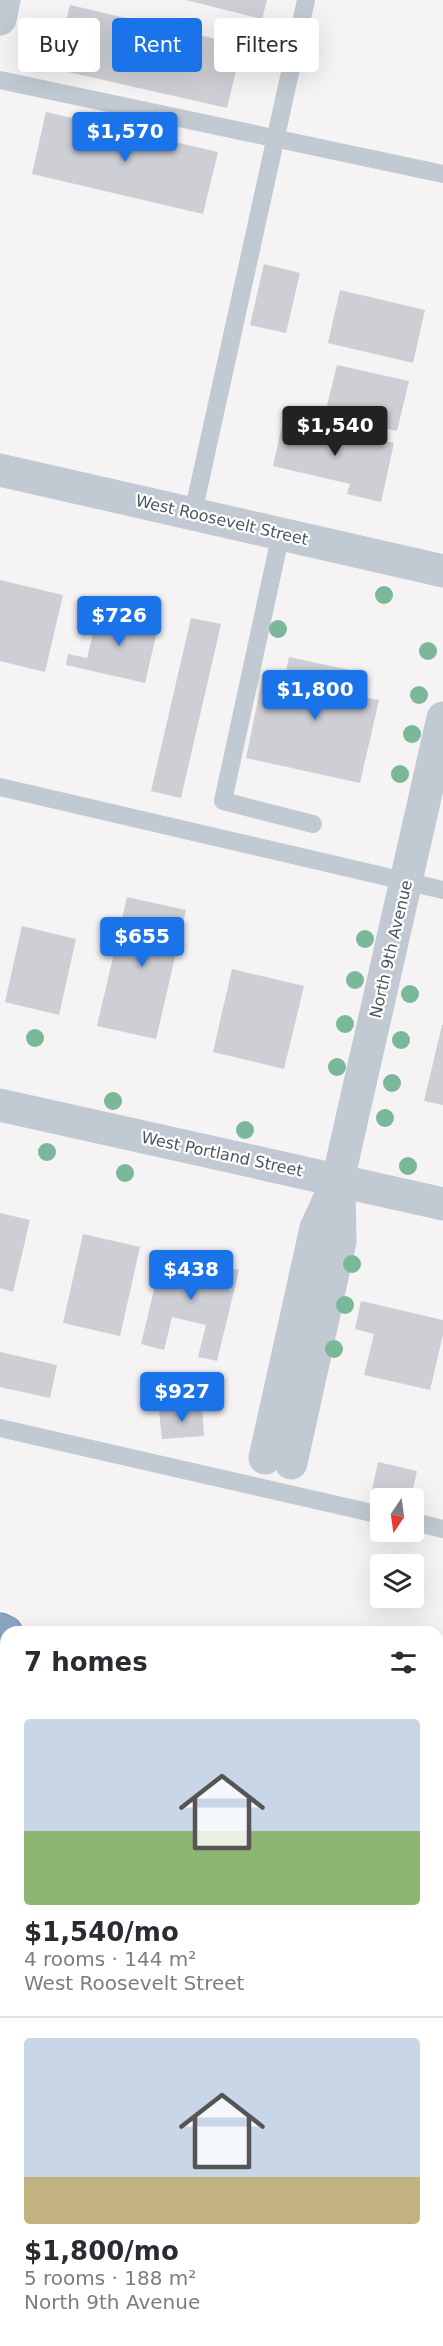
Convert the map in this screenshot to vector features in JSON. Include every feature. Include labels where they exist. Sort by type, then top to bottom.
[{"type":"street","points":[[0,19],[4,0]]},
{"type":"street","name":"West Roosevelt Street","points":[[0,470],[443,571]]},
{"type":"street","name":"North 9th Avenue","points":[[278,1461],[340,1241],[338,1180],[443,718]]},
{"type":"street","name":"West Portland Street","points":[[0,1106],[443,1204]]},
{"type":"lane","points":[[193,513],[306,0]]},
{"type":"lane","points":[[0,80],[443,174]]},
{"type":"lane","points":[[281,534],[224,801],[313,824]]},
{"type":"lane","points":[[0,788],[443,890]]},
{"type":"lane","points":[[0,1428],[370,1512]]},
{"type":"lane","points":[[424,1524],[443,1529]]},
{"type":"building","points":[[186,0],[267,0],[262,18]]},
{"type":"building","points":[[70,5],[126,18],[112,18],[112,72],[202,72],[202,36],[214,38],[214,72],[236,72],[227,108],[68,72],[100,72],[100,18],[67,18]]},
{"type":"building","points":[[46,112],[218,152],[203,214],[32,174]]},
{"type":"building","points":[[264,264],[300,273],[286,333],[250,325]]},
{"type":"building","points":[[340,290],[425,310],[413,363],[328,343]]},
{"type":"building","points":[[337,365],[409,381],[397,431],[325,414]]},
{"type":"building","points":[[284,417],[394,443],[381,502],[347,494],[350,484],[273,466]]},
{"type":"building","points":[[0,580],[63,595],[45,672],[0,661]]},
{"type":"building","points":[[99,609],[159,623],[145,683],[66,665],[68,654],[87,658]]},
{"type":"building","points":[[191,618],[221,624],[181,798],[151,791]]},
{"type":"building","points":[[289,657],[368,674],[362,697],[379,700],[360,783],[246,758],[262,680],[283,685]]},
{"type":"building","points":[[127,897],[186,910],[156,1039],[97,1026]]},
{"type":"building","points":[[22,926],[76,939],[59,1015],[5,1002]]},
{"type":"building","points":[[232,969],[304,986],[284,1069],[213,1052]]},
{"type":"building","points":[[443,1025],[443,1105],[424,1101]]},
{"type":"building","points":[[0,1213],[30,1220],[13,1292],[0,1288]]},
{"type":"building","points":[[83,1234],[140,1247],[120,1336],[63,1323]]},
{"type":"building","points":[[163,1252],[239,1270],[217,1361],[198,1357],[206,1325],[172,1317],[164,1350],[141,1344]]},
{"type":"building","points":[[361,1301],[443,1320],[443,1335],[430,1390],[364,1375],[374,1334],[355,1329]]},
{"type":"building","points":[[0,1352],[57,1365],[50,1398],[0,1387]]},
{"type":"building","points":[[202,1407],[204,1436],[162,1439],[159,1411]]},
{"type":"building","points":[[378,1462],[417,1471],[413,1488],[372,1488]]}]
